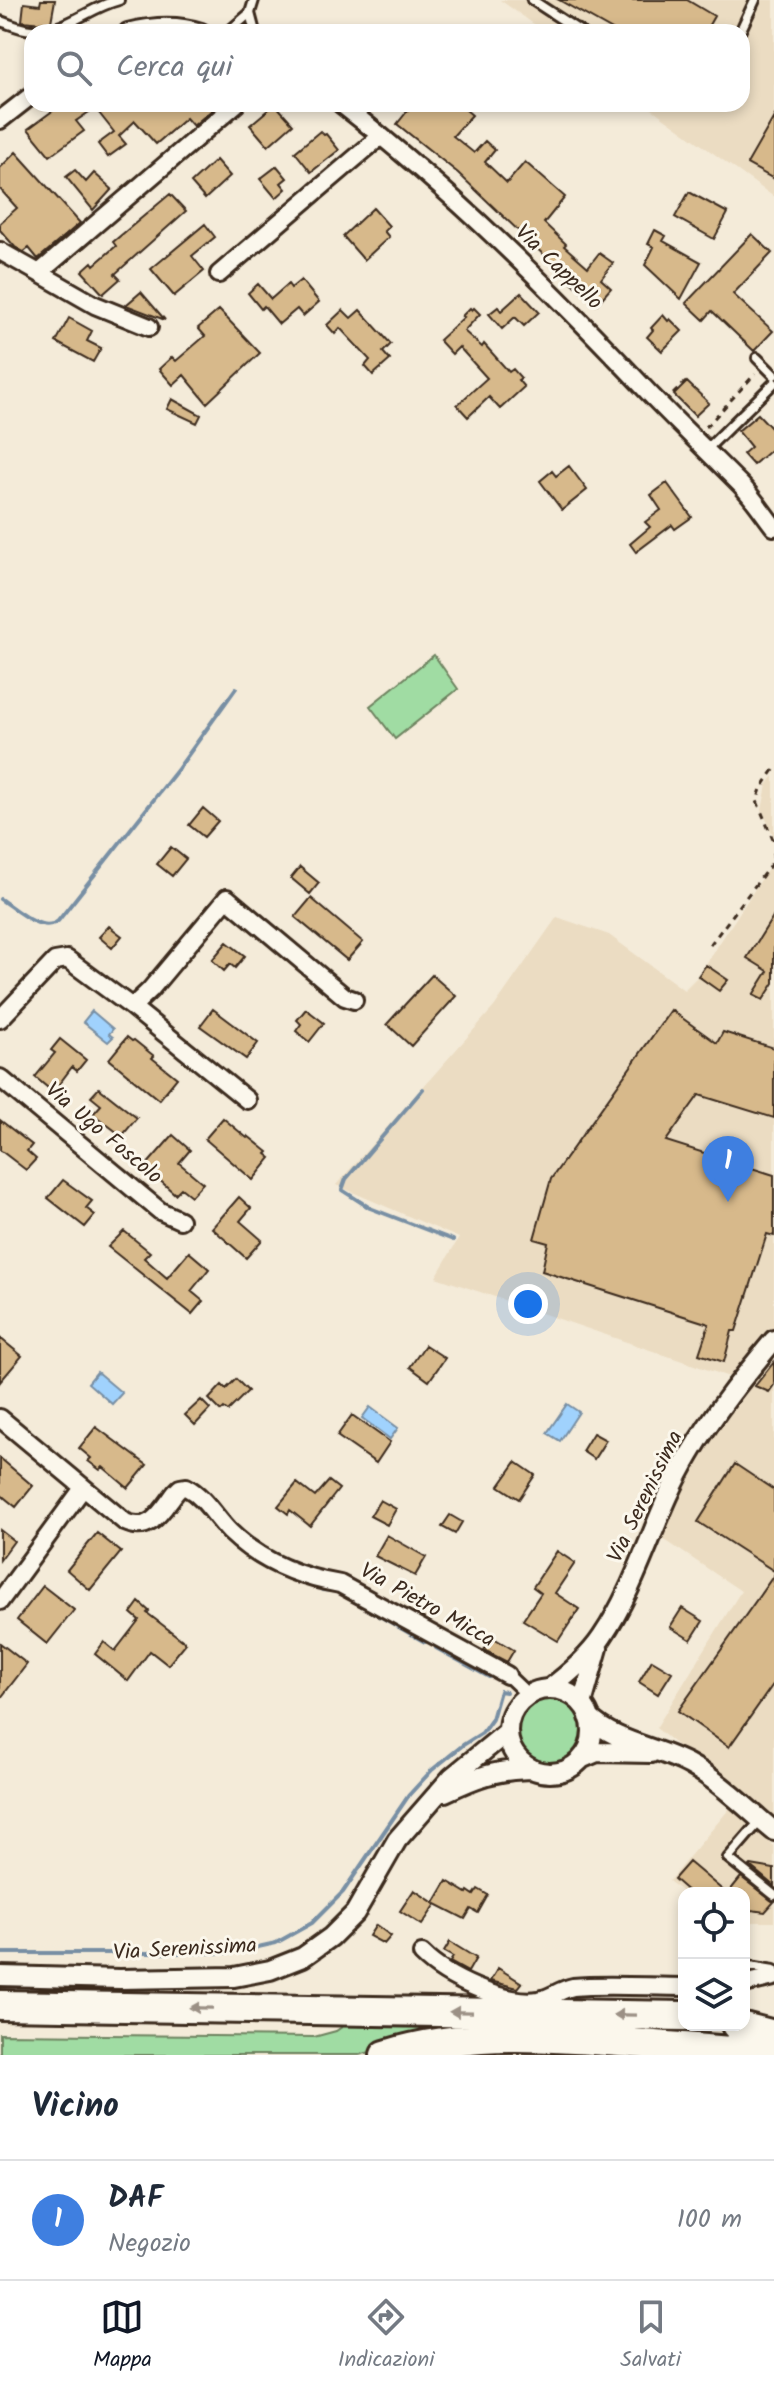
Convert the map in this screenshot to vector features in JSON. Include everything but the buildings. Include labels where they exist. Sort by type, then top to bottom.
[{"type":"highway","points":[[0,2005],[678,2016]]},
{"type":"highway","points":[[750,2029],[774,2035]]},
{"type":"highway","points":[[385,2055],[418,2045],[539,2036],[774,2052]]},
{"type":"street","points":[[2,114],[24,100]]},
{"type":"street","points":[[39,273],[227,112]]},
{"type":"street","name":"Via Cappello","points":[[351,112],[459,203],[519,259],[742,486],[774,527]]},
{"type":"street","points":[[219,274],[381,136]]},
{"type":"street","points":[[0,251],[95,305],[149,327]]},
{"type":"street","points":[[132,1007],[227,898],[345,997],[354,1000]]},
{"type":"street","points":[[0,1019],[51,965],[61,959],[72,962],[247,1100]]},
{"type":"street","name":"Via Ugo Foscolo","points":[[0,1078],[160,1211],[180,1220]]},
{"type":"street","name":"Via Serenissima","points":[[0,1976],[120,1979],[234,1977],[270,1970],[303,1957],[331,1937],[355,1913],[397,1840],[452,1777],[507,1732],[509,1718],[517,1705],[528,1695],[549,1689],[575,1669],[601,1638],[620,1605],[689,1455],[740,1381],[774,1340]]},
{"type":"street","name":"Via Pietro Micca","points":[[0,1418],[125,1522],[140,1527],[154,1520],[176,1492],[186,1487],[203,1500],[247,1548],[272,1563],[311,1579],[340,1584],[507,1675],[528,1695]]},
{"type":"street","points":[[0,1601],[83,1488]]},
{"type":"street","name":"Via Serenissima","points":[[435,1797],[474,1778],[501,1770],[530,1769],[559,1773],[583,1758],[590,1745],[592,1731],[586,1710],[601,1638]]},
{"type":"street","points":[[549,1689],[561,1691],[605,1730],[689,1765],[710,1778],[767,1826]]},
{"type":"street","points":[[507,1732],[514,1754],[530,1769]]},
{"type":"street","points":[[583,1758],[597,1752],[662,1753]]},
{"type":"street","points":[[422,1954],[436,1968],[461,1982],[513,1999],[540,2000],[571,1987],[678,1987]]},
{"type":"street","points":[[750,1983],[774,1977]]},
{"type":"lane","points":[[65,24],[104,4],[119,0]]},
{"type":"lane","points":[[253,24],[250,13],[254,0]]},
{"type":"lane","points":[[532,0],[569,24]]},
{"type":"lane","points":[[744,24],[755,0]]},
{"type":"lane","points":[[237,24],[250,13]]},
{"type":"lane","points":[[0,21],[24,28]]},
{"type":"lane","points":[[760,361],[774,375]]},
{"type":"lane","points":[[700,446],[774,383]]},
{"type":"lane","points":[[767,1826],[728,1858],[774,1895]]},
{"type":"lane","points":[[750,1966],[774,1970]]},
{"type":"path","points":[[700,446],[760,361]]},
{"type":"path","points":[[673,394],[687,381]]},
{"type":"path","points":[[774,770],[757,801],[774,842]]},
{"type":"path","points":[[710,945],[772,863],[774,853]]},
{"type":"shaded area","points":[[500,0],[774,0],[774,197],[656,112],[750,112],[750,24],[534,24]]},
{"type":"shaded area","points":[[774,776],[774,837],[762,810],[767,785]]},
{"type":"shaded area","points":[[774,858],[774,1824],[656,1728],[741,1591],[653,1532],[738,1380],[436,1277],[459,1238],[336,1185],[494,1007],[557,917],[609,935],[684,990],[698,976]]},
{"type":"shaded area","points":[[730,1808],[774,1846],[774,1922],[750,1922],[750,1887],[678,1888],[669,1881]]},
{"type":"green space","points":[[434,655],[458,689],[395,739],[370,706]]},
{"type":"green space","points":[[549,1698],[567,1704],[575,1712],[581,1730],[575,1748],[567,1756],[549,1762],[531,1756],[523,1748],[517,1730],[523,1712],[531,1704]]},
{"type":"green space","points":[[352,2020],[678,2024],[678,2031],[426,2037],[359,2055],[0,2055],[0,2034],[314,2037],[336,2031]]},
{"type":"water","points":[[92,1011],[113,1029],[109,1034],[113,1037],[108,1042],[83,1022]]},
{"type":"water","points":[[97,1372],[122,1393],[112,1404],[88,1383]]},
{"type":"water","points":[[567,1404],[579,1412],[560,1441],[547,1433]]},
{"type":"water","points":[[370,1407],[398,1428],[390,1439],[362,1418]]},
{"type":"waterway","points":[[0,899],[36,922],[51,924],[58,921],[178,769],[236,688]]},
{"type":"waterway","points":[[423,1089],[346,1179],[342,1190],[370,1208],[453,1240]]},
{"type":"waterway","points":[[244,1534],[273,1554]]},
{"type":"waterway","points":[[322,1590],[336,1591],[425,1642]]},
{"type":"waterway","points":[[436,1648],[489,1677]]},
{"type":"waterway","points":[[0,1953],[231,1953],[276,1943],[312,1923],[343,1892],[409,1795],[432,1770],[482,1733],[492,1719],[500,1691],[506,1692]]},
{"type":"place","name":"DAF","points":[[728,1202]]}]
